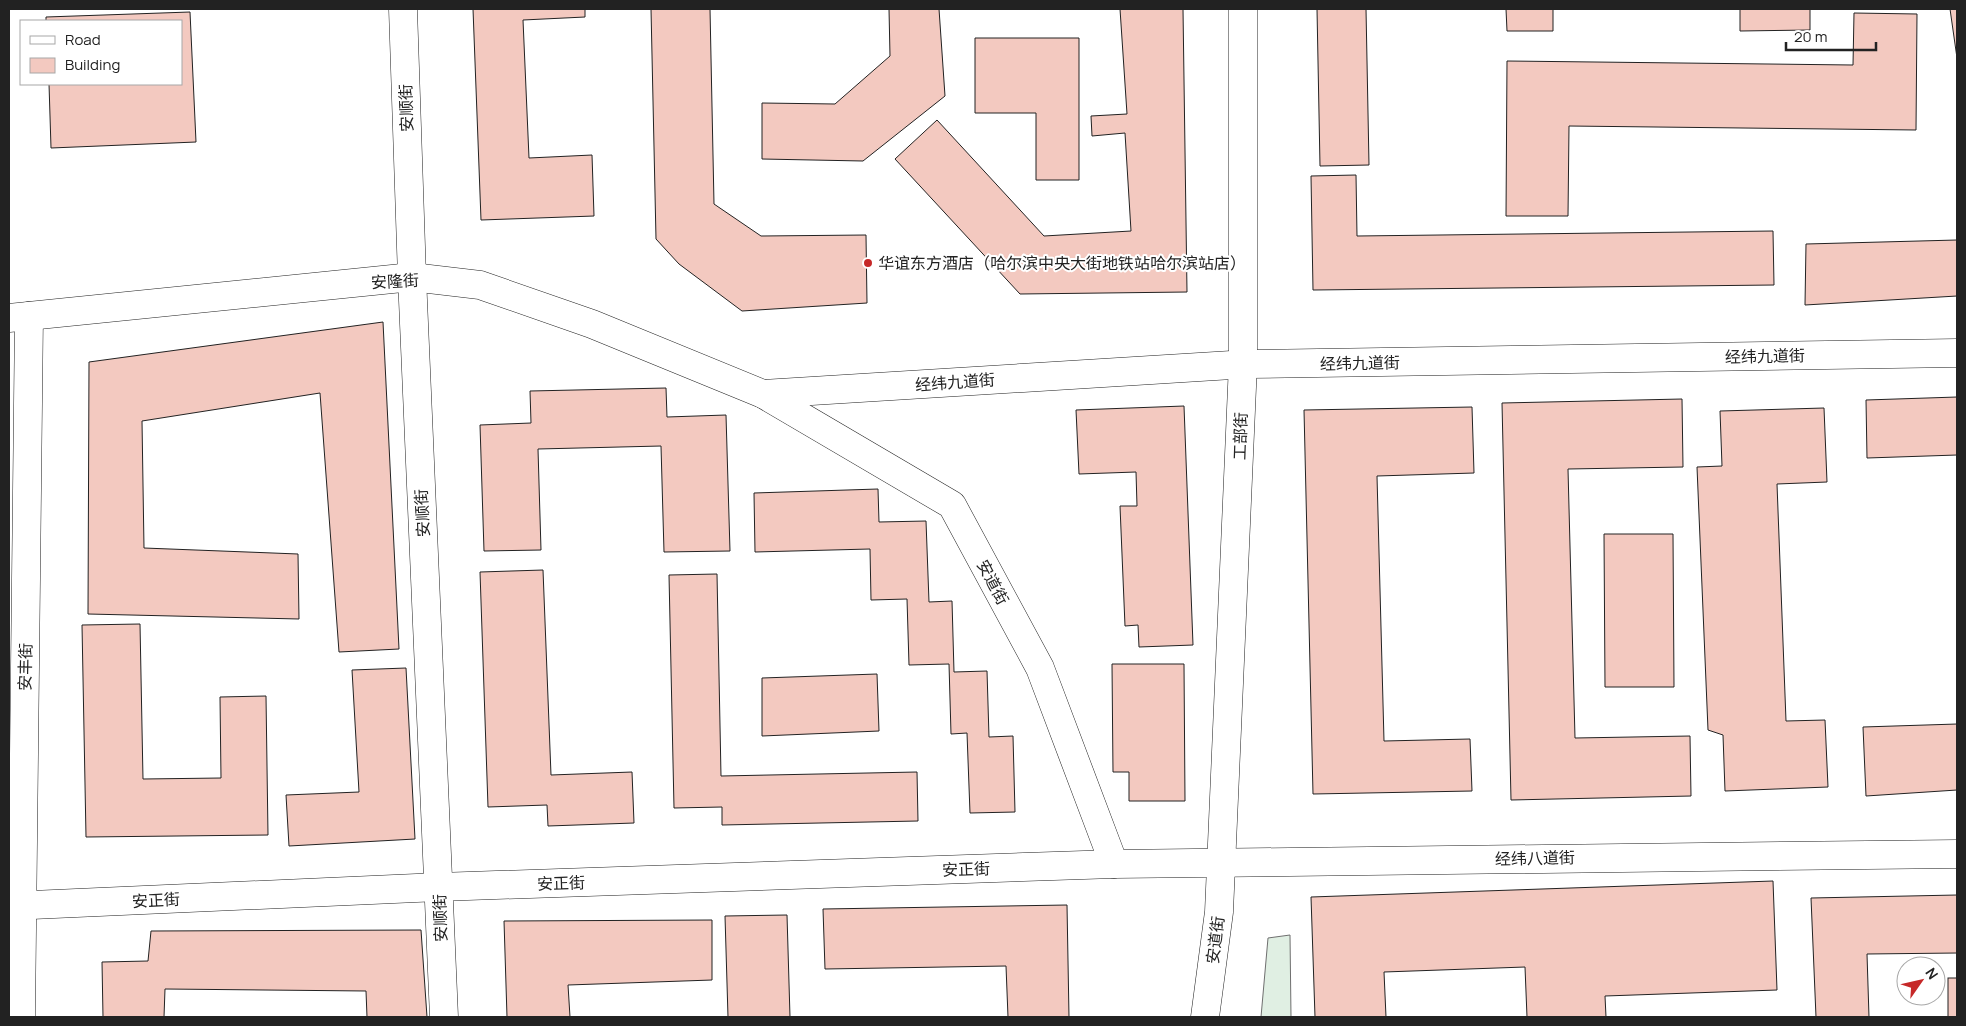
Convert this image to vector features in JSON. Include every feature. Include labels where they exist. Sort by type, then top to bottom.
[{"type":"street","name":"安顺街","points":[[403,9],[412,278],[444,1017]]},
{"type":"street","name":"工部街","points":[[1221,863],[1243,364],[1243,9]]},
{"type":"street","name":"安隆街","points":[[19,318],[412,278],[480,285],[592,324],[763,394]]},
{"type":"street","name":"安丰街","points":[[19,318],[15,906],[21,1017]]},
{"type":"street","name":"经纬九道街","points":[[763,394],[1243,364],[1957,353]]},
{"type":"street","name":"安道街","points":[[763,394],[952,506],[1040,668],[1114,864]]},
{"type":"street","name":"经纬八道街","points":[[1114,864],[1957,854]]},
{"type":"street","name":"安道街","points":[[1205,1017],[1219,912],[1221,863]]},
{"type":"street","name":"安正街","points":[[15,906],[439,887],[1114,864]]},
{"type":"green space","points":[[1290,935],[1291,1017],[1261,1017],[1268,938]]},
{"type":"building","points":[[473,9],[585,9],[585,17],[523,20],[529,158],[592,155],[594,216],[481,220]]},
{"type":"building","points":[[651,9],[710,9],[714,204],[761,236],[866,235],[867,303],[742,311],[679,264],[656,239]]},
{"type":"building","points":[[889,9],[939,9],[945,96],[863,161],[762,159],[762,103],[835,104],[890,56]]},
{"type":"building","points":[[1120,9],[1183,9],[1187,292],[1020,294],[895,159],[937,120],[1044,236],[1131,231],[1125,133],[1092,136],[1091,116],[1127,114]]},
{"type":"building","points":[[1317,9],[1366,9],[1369,165],[1320,166]]},
{"type":"building","points":[[1506,9],[1553,9],[1553,31],[1507,31]]},
{"type":"building","points":[[1740,9],[1810,9],[1810,30],[1740,31]]},
{"type":"building","points":[[1950,9],[1957,9],[1957,58]]},
{"type":"building","points":[[190,12],[196,142],[51,148],[49,85],[182,85],[182,20],[46,20],[46,17]]},
{"type":"building","points":[[1854,13],[1917,14],[1916,130],[1569,126],[1568,216],[1506,216],[1507,61],[1853,65]]},
{"type":"building","points":[[975,38],[1079,38],[1079,180],[1036,180],[1036,113],[975,113]]},
{"type":"building","points":[[1356,175],[1357,236],[1773,231],[1774,285],[1313,290],[1311,176]]},
{"type":"building","points":[[1957,240],[1957,296],[1805,305],[1806,244]]},
{"type":"building","points":[[383,322],[399,649],[339,652],[320,393],[142,421],[144,548],[298,554],[299,619],[88,614],[89,362]]},
{"type":"building","points":[[666,388],[667,417],[726,415],[730,551],[664,552],[661,446],[538,449],[541,550],[484,551],[480,425],[531,423],[530,391]]},
{"type":"building","points":[[1957,397],[1957,455],[1867,458],[1866,400]]},
{"type":"building","points":[[1682,399],[1683,467],[1568,469],[1575,738],[1690,736],[1691,796],[1511,800],[1502,403]]},
{"type":"building","points":[[1184,406],[1193,645],[1139,647],[1138,625],[1125,626],[1120,506],[1137,506],[1136,472],[1079,474],[1076,410]]},
{"type":"building","points":[[1472,407],[1474,473],[1377,476],[1384,741],[1470,739],[1472,791],[1313,794],[1304,410]]},
{"type":"building","points":[[1824,408],[1827,482],[1777,484],[1786,721],[1825,720],[1828,787],[1725,791],[1723,735],[1708,730],[1697,467],[1722,466],[1720,411]]},
{"type":"building","points":[[878,489],[879,522],[926,521],[929,602],[952,601],[954,672],[987,671],[989,737],[1013,736],[1015,812],[970,813],[967,733],[951,734],[949,664],[909,665],[907,599],[871,600],[870,549],[755,552],[754,493]]},
{"type":"building","points":[[1604,534],[1673,534],[1674,687],[1605,687]]},
{"type":"building","points":[[543,570],[551,775],[632,772],[634,823],[548,826],[547,805],[488,807],[480,572]]},
{"type":"building","points":[[717,574],[721,776],[917,772],[918,821],[722,825],[722,807],[674,808],[669,575]]},
{"type":"building","points":[[140,624],[143,779],[221,778],[220,697],[266,696],[268,835],[86,837],[82,625]]},
{"type":"building","points":[[1112,664],[1184,664],[1185,801],[1129,801],[1129,772],[1113,772]]},
{"type":"building","points":[[406,668],[415,839],[289,846],[286,795],[359,792],[352,670]]},
{"type":"building","points":[[877,674],[879,731],[762,736],[762,678]]},
{"type":"building","points":[[1957,724],[1957,790],[1866,796],[1863,727]]},
{"type":"building","points":[[1773,881],[1777,990],[1605,996],[1606,1017],[1527,1017],[1525,967],[1384,972],[1386,1017],[1315,1017],[1311,897]]},
{"type":"building","points":[[1957,895],[1957,953],[1867,954],[1869,1017],[1816,1017],[1811,898]]},
{"type":"building","points":[[1067,905],[1069,1017],[1008,1017],[1006,966],[825,969],[823,909]]},
{"type":"building","points":[[787,915],[790,1017],[728,1017],[725,916]]},
{"type":"building","points":[[712,920],[712,980],[568,985],[570,1017],[507,1017],[504,921]]},
{"type":"building","points":[[421,930],[427,1017],[367,1017],[366,991],[165,989],[164,1017],[103,1017],[102,962],[148,961],[151,931]]},
{"type":"building","points":[[1948,978],[1957,978],[1957,1017],[1948,1017]]},
{"type":"place","name":"华谊东方酒店（哈尔滨中央大街地铁站哈尔滨站店）","points":[[868,263]]}]
